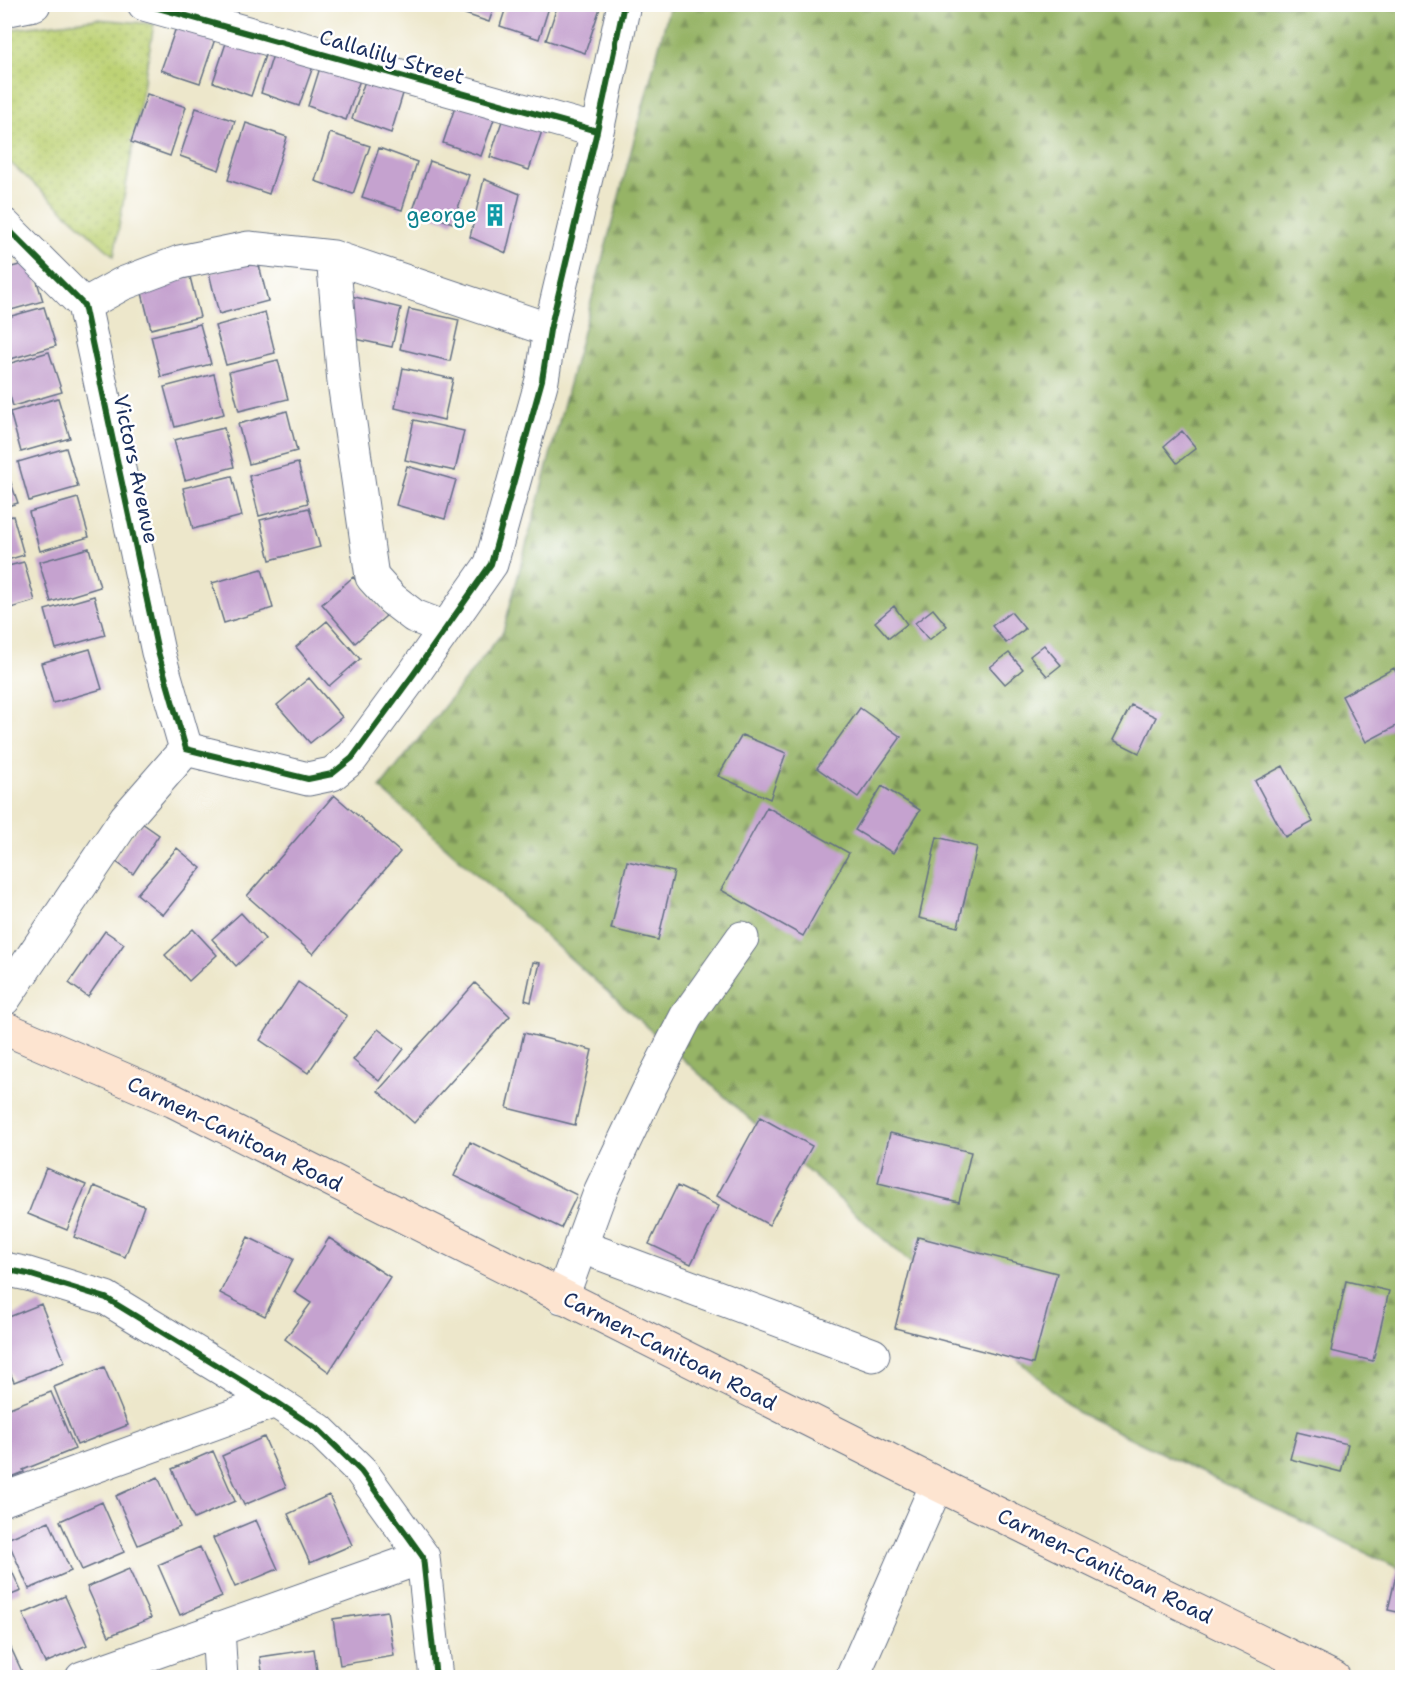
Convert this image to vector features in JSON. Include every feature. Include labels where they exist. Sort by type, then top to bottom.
[{"type":"main road","name":"Carmen-Canitoan Road","points":[[4,1028],[174,1101],[937,1484],[1334,1677]]},
{"type":"street","points":[[4,10],[34,4]]},
{"type":"street","name":"Callalily Street","points":[[144,4],[597,131]]},
{"type":"street","points":[[4,999],[126,818],[186,749],[308,778],[332,774],[352,758],[491,564],[542,380],[550,330],[624,4]]},
{"type":"street","points":[[4,225],[84,305],[122,284],[180,262],[249,248],[333,257],[550,330]]},
{"type":"street","points":[[333,257],[344,382],[372,577],[392,599],[414,616],[445,628]]},
{"type":"street","name":"Victors Avenue","points":[[84,305],[158,652],[186,749]]},
{"type":"street","points":[[562,1297],[600,1191],[686,1017],[742,938]]},
{"type":"street","points":[[580,1246],[873,1355]]},
{"type":"street","points":[[12,1275],[106,1298],[319,1430],[361,1471],[423,1557],[436,1677]]},
{"type":"street","points":[[4,1499],[275,1401]]},
{"type":"street","points":[[852,1677],[937,1484]]},
{"type":"street","points":[[82,1677],[423,1557]]},
{"type":"street","points":[[218,1629],[221,1677]]},
{"type":"green space","points":[[670,5],[1402,5],[1402,1570],[1077,1412],[380,788],[503,632]]},
{"type":"green space","points":[[97,19],[154,24],[114,256],[5,158],[5,30]]},
{"type":"building","points":[[451,4],[495,4],[489,22],[450,9]]},
{"type":"building","points":[[507,4],[550,4],[539,39],[500,26]]},
{"type":"building","points":[[558,4],[601,5],[585,53],[546,40]]},
{"type":"building","points":[[178,22],[216,36],[200,83],[161,70]]},
{"type":"building","points":[[229,34],[268,47],[251,96],[213,82]]},
{"type":"building","points":[[276,45],[316,58],[299,106],[261,93]]},
{"type":"building","points":[[323,58],[363,71],[346,120],[308,106]]},
{"type":"building","points":[[368,72],[406,84],[391,133],[352,119]]},
{"type":"building","points":[[147,94],[186,107],[170,156],[131,142]]},
{"type":"building","points":[[459,95],[498,108],[481,156],[443,143]]},
{"type":"building","points":[[196,108],[235,121],[219,170],[180,156]]},
{"type":"building","points":[[506,109],[545,122],[529,170],[490,157]]},
{"type":"building","points":[[246,123],[287,137],[269,194],[228,180]]},
{"type":"building","points":[[330,133],[370,146],[353,194],[315,181]]},
{"type":"building","points":[[379,148],[417,162],[402,210],[362,197]]},
{"type":"building","points":[[430,161],[469,175],[453,223],[413,210]]},
{"type":"building","name":"george","points":[[484,179],[520,194],[506,253],[470,237]]},
{"type":"building","points":[[258,261],[268,301],[219,314],[209,273]]},
{"type":"building","points":[[31,262],[43,301],[4,312],[4,269]]},
{"type":"building","points":[[190,277],[200,317],[151,329],[141,289]]},
{"type":"building","points":[[351,296],[401,308],[392,347],[342,336]]},
{"type":"building","points":[[44,307],[56,346],[7,360],[4,350],[4,318]]},
{"type":"building","points":[[409,309],[459,320],[450,361],[400,349]]},
{"type":"building","points":[[265,312],[275,353],[226,365],[215,326]]},
{"type":"building","points":[[200,324],[211,364],[161,377],[151,336]]},
{"type":"building","points":[[49,352],[62,392],[13,406],[4,377],[4,365]]},
{"type":"building","points":[[278,360],[288,399],[239,411],[229,372]]},
{"type":"building","points":[[403,368],[453,379],[444,420],[395,408]]},
{"type":"building","points":[[214,374],[224,414],[175,427],[164,387]]},
{"type":"building","points":[[58,398],[70,438],[21,452],[10,412]]},
{"type":"building","points":[[287,411],[297,451],[249,464],[238,424]]},
{"type":"building","points":[[414,420],[464,431],[455,471],[405,460]]},
{"type":"building","points":[[224,428],[234,467],[185,480],[174,440]]},
{"type":"building","points":[[1182,431],[1196,448],[1177,463],[1164,446]]},
{"type":"building","points":[[66,448],[78,487],[29,501],[18,462]]},
{"type":"building","points":[[4,463],[18,503],[4,507]]},
{"type":"building","points":[[298,463],[308,503],[259,516],[249,476]]},
{"type":"building","points":[[407,466],[456,480],[445,519],[396,505]]},
{"type":"building","points":[[232,476],[242,516],[193,529],[183,488]]},
{"type":"building","points":[[78,498],[89,537],[40,551],[29,512]]},
{"type":"building","points":[[309,508],[320,547],[270,560],[260,520]]},
{"type":"building","points":[[13,516],[24,555],[4,561],[4,518]]},
{"type":"building","points":[[89,548],[100,587],[51,602],[39,562]]},
{"type":"building","points":[[24,562],[35,601],[4,610],[4,567]]},
{"type":"building","points":[[262,569],[273,608],[224,623],[212,583]]},
{"type":"building","points":[[353,577],[386,616],[355,643],[322,604]]},
{"type":"building","points":[[94,596],[105,635],[56,649],[45,610]]},
{"type":"building","points":[[894,606],[907,624],[889,638],[875,622]]},
{"type":"building","points":[[933,609],[947,626],[929,640],[915,623]]},
{"type":"building","points":[[1011,612],[1025,629],[1006,643],[992,626]]},
{"type":"building","points":[[327,621],[360,659],[329,686],[296,647]]},
{"type":"building","points":[[1044,645],[1061,665],[1047,676],[1030,656]]},
{"type":"building","points":[[90,649],[102,689],[53,703],[41,663]]},
{"type":"building","points":[[1009,653],[1023,669],[1005,684],[990,667]]},
{"type":"building","points":[[1394,668],[1402,685],[1402,723],[1366,742],[1342,696]]},
{"type":"building","points":[[309,678],[342,717],[310,743],[277,705]]},
{"type":"building","points":[[1131,705],[1156,717],[1139,753],[1113,740]]},
{"type":"building","points":[[860,708],[901,737],[858,797],[817,768]]},
{"type":"building","points":[[742,735],[786,753],[770,799],[718,776]]},
{"type":"building","points":[[1283,766],[1313,822],[1285,837],[1255,781]]},
{"type":"building","points":[[882,786],[920,810],[893,853],[855,830]]},
{"type":"building","points":[[334,795],[400,852],[313,954],[247,896]]},
{"type":"building","points":[[767,807],[849,853],[803,936],[721,890]]},
{"type":"building","points":[[142,823],[159,835],[133,874],[115,861]]},
{"type":"building","points":[[937,837],[977,847],[958,927],[919,918]]},
{"type":"building","points":[[177,848],[201,868],[163,915],[137,894]]},
{"type":"building","points":[[627,861],[674,872],[658,940],[611,929]]},
{"type":"building","points":[[241,913],[265,939],[236,966],[212,939]]},
{"type":"building","points":[[193,929],[217,955],[189,981],[165,955]]},
{"type":"building","points":[[105,931],[124,944],[88,997],[69,983]]},
{"type":"building","points":[[533,962],[540,963],[531,1002],[525,1000]]},
{"type":"building","points":[[298,982],[347,1016],[308,1073],[260,1040]]},
{"type":"building","points":[[475,983],[510,1016],[414,1123],[378,1091]]},
{"type":"building","points":[[378,1029],[404,1049],[379,1081],[353,1060]]},
{"type":"building","points":[[524,1033],[592,1050],[575,1125],[507,1108]]},
{"type":"building","points":[[760,1117],[812,1146],[769,1225],[717,1196]]},
{"type":"building","points":[[890,1133],[971,1152],[959,1202],[878,1183]]},
{"type":"building","points":[[470,1142],[577,1195],[561,1228],[454,1176]]},
{"type":"building","points":[[46,1168],[86,1185],[67,1230],[28,1214]]},
{"type":"building","points":[[94,1186],[144,1206],[125,1257],[74,1237]]},
{"type":"building","points":[[677,1186],[719,1206],[691,1264],[649,1244]]},
{"type":"building","points":[[248,1237],[293,1259],[265,1316],[220,1293]]},
{"type":"building","points":[[918,1237],[1057,1273],[1033,1364],[895,1328]]},
{"type":"building","points":[[329,1238],[390,1277],[329,1372],[285,1339],[311,1303],[294,1292]]},
{"type":"building","points":[[1346,1281],[1389,1291],[1373,1361],[1331,1351]]},
{"type":"building","points":[[41,1304],[65,1362],[14,1382],[4,1358],[4,1319]]},
{"type":"building","points":[[104,1367],[128,1425],[77,1445],[54,1387]]},
{"type":"building","points":[[51,1392],[75,1449],[4,1480],[4,1410]]},
{"type":"building","points":[[1297,1432],[1348,1444],[1341,1472],[1290,1459]]},
{"type":"building","points":[[264,1437],[286,1487],[244,1505],[222,1456]]},
{"type":"building","points":[[213,1451],[235,1501],[194,1519],[172,1469]]},
{"type":"building","points":[[158,1477],[180,1527],[138,1545],[116,1496]]},
{"type":"building","points":[[329,1495],[352,1545],[310,1563],[288,1514]]},
{"type":"building","points":[[102,1502],[124,1552],[82,1570],[60,1521]]},
{"type":"building","points":[[256,1520],[278,1569],[235,1587],[213,1538]]},
{"type":"building","points":[[49,1521],[71,1571],[29,1589],[7,1539]]},
{"type":"building","points":[[200,1547],[222,1597],[180,1615],[158,1565]]},
{"type":"building","points":[[1402,1549],[1402,1613],[1388,1610]]},
{"type":"building","points":[[4,1554],[21,1591],[4,1598]]},
{"type":"building","points":[[129,1569],[151,1618],[109,1636],[87,1587]]},
{"type":"building","points":[[65,1596],[87,1645],[45,1663],[23,1614]]},
{"type":"building","points":[[387,1611],[394,1656],[340,1665],[333,1619]]},
{"type":"building","points":[[4,1633],[24,1676],[21,1678],[4,1678]]},
{"type":"building","points":[[314,1649],[318,1678],[263,1678],[260,1657]]},
{"type":"cycle path","points":[[144,4],[597,131]]},
{"type":"cycle path","points":[[4,225],[84,305],[158,652],[186,749],[308,779],[332,774],[352,758],[491,564],[542,380],[550,330],[624,4]]},
{"type":"cycle path","points":[[4,1269],[106,1298],[319,1430],[361,1471],[423,1557],[436,1678]]},
{"type":"place","name":"george","points":[[495,215]]}]
